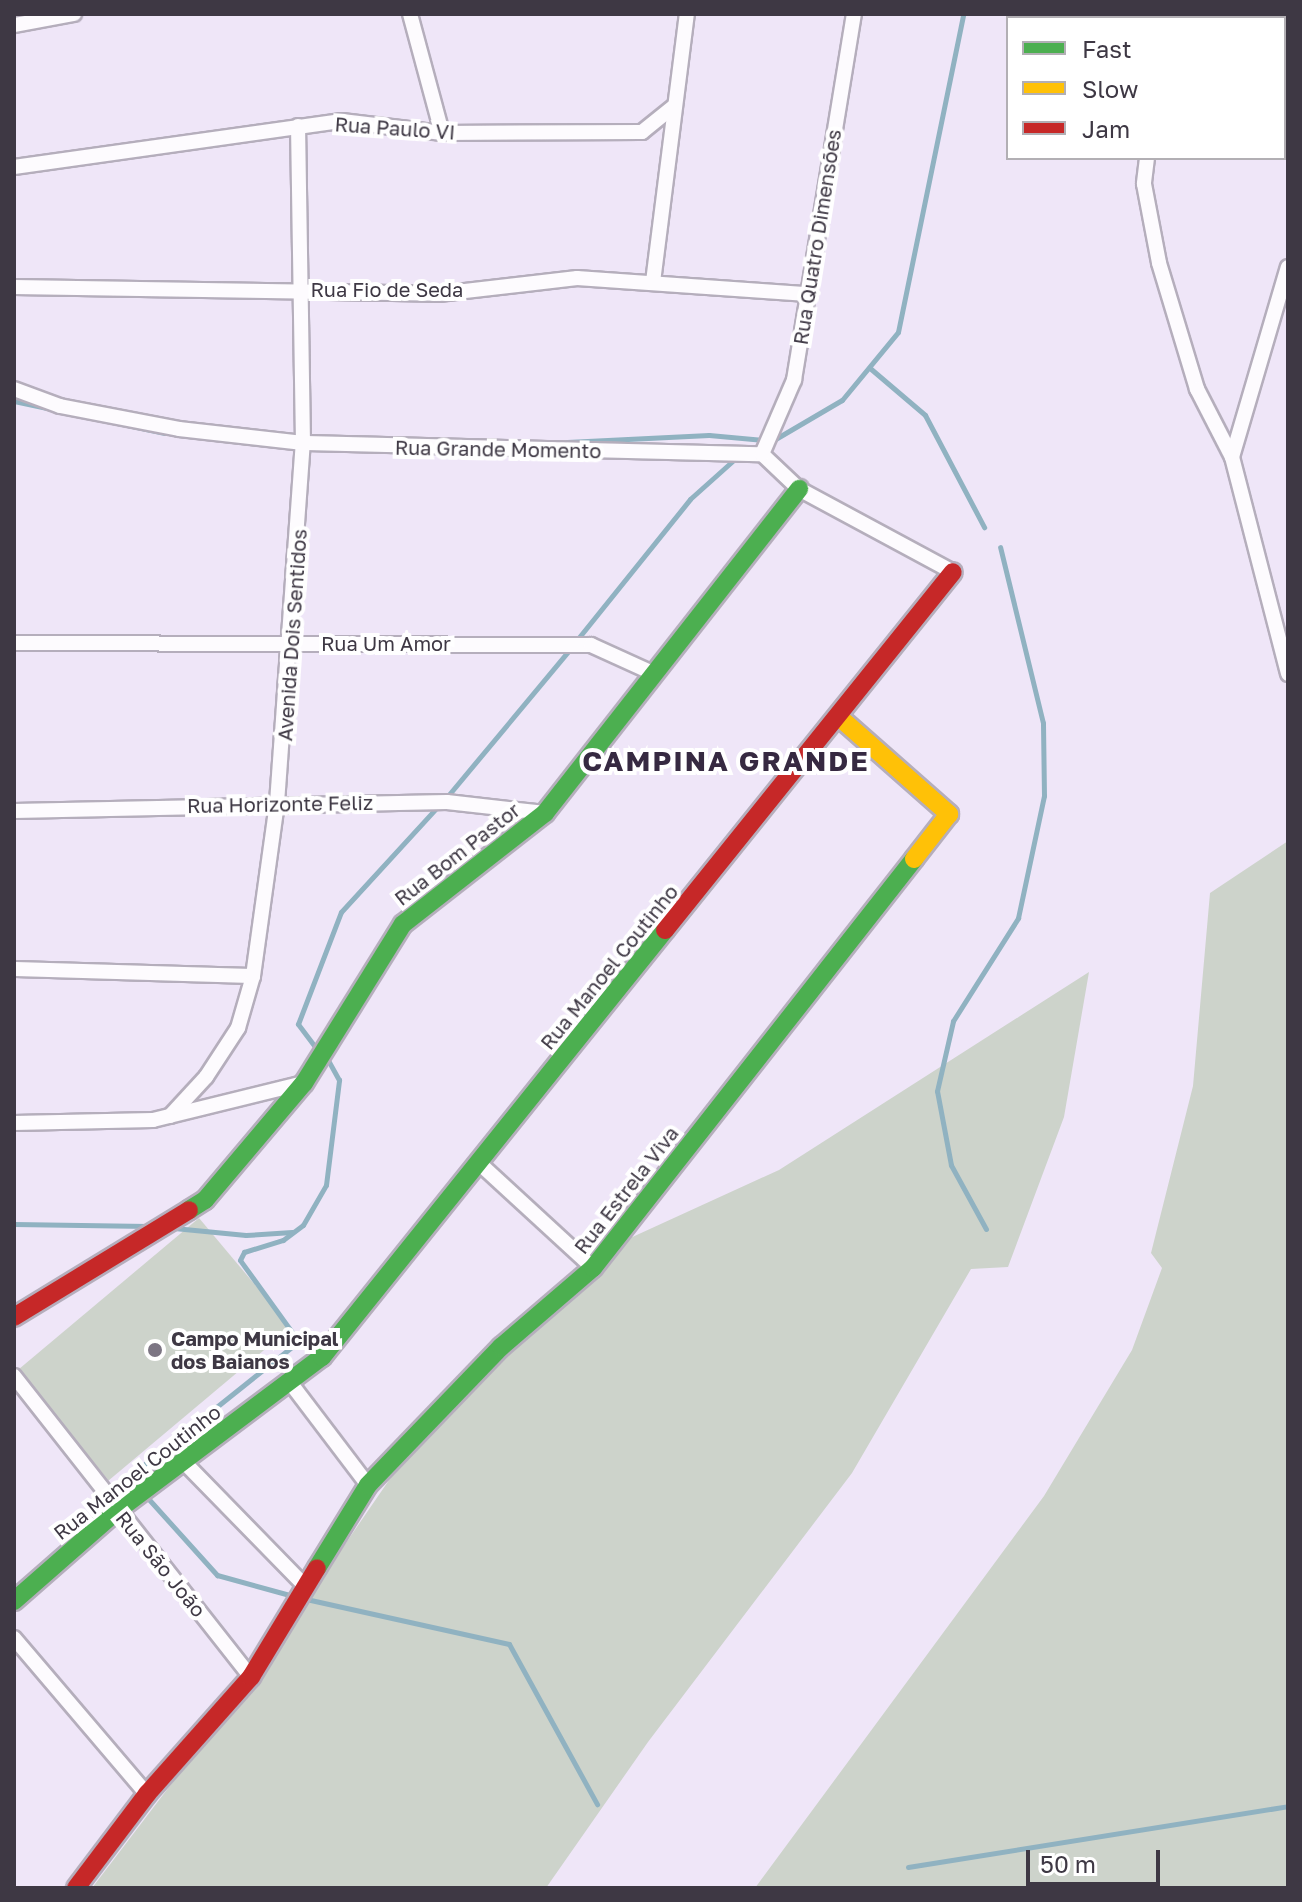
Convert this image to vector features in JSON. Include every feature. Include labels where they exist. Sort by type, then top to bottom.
[{"type":"street","points":[[14,25],[74,14]]},
{"type":"street","points":[[410,14],[442,133]]},
{"type":"street","points":[[653,282],[687,14]]},
{"type":"street","name":"Rua Quatro Dimensões","points":[[762,454],[794,380],[854,14]]},
{"type":"street","name":"Rua Paulo VI","points":[[14,167],[342,121],[442,133],[642,132],[673,107]]},
{"type":"street","name":"Avenida Dois Sentidos","points":[[170,1116],[206,1077],[238,1028],[253,976],[277,803],[293,643],[303,443],[306,289],[298,126]]},
{"type":"street","points":[[1147,160],[1144,184],[1159,263],[1197,389],[1232,457],[1288,674]]},
{"type":"street","points":[[1232,457],[1288,267]]},
{"type":"street","name":"Rua Fio de Seda","points":[[14,287],[306,289],[439,294],[577,278],[807,294]]},
{"type":"street","name":"Rua Grande Momento","points":[[14,389],[60,406],[179,429],[303,443],[762,454]]},
{"type":"street","points":[[762,454],[799,489],[953,572]]},
{"type":"street","name":"Rua Bom Pastor","points":[[14,1317],[205,1200],[304,1083],[403,924],[545,813],[799,489]]},
{"type":"street","name":"Rua Manoel Coutinho","points":[[14,1601],[118,1510],[322,1357],[953,572]]},
{"type":"street","name":"Rua Um Amor","points":[[14,643],[591,645],[655,674]]},
{"type":"street","name":"Rua Estrela Viva","points":[[76,1888],[147,1794],[251,1677],[368,1485],[501,1347],[593,1268],[949,814],[839,717]]},
{"type":"street","name":"Rua Horizonte Feliz","points":[[14,811],[277,803],[447,802],[545,813]]},
{"type":"street","points":[[14,969],[253,976]]},
{"type":"street","points":[[14,1123],[170,1116],[304,1083]]},
{"type":"street","points":[[479,1163],[593,1268]]},
{"type":"street","name":"Rua São João","points":[[14,1376],[251,1677]]},
{"type":"street","points":[[289,1381],[368,1485]]},
{"type":"street","points":[[183,1461],[307,1588]]},
{"type":"street","points":[[14,1638],[147,1794]]},
{"type":"shaded area","points":[[1288,841],[1288,1888],[755,1888],[1044,1496],[1132,1350],[1162,1268],[1151,1253],[1193,1086],[1210,893]]},
{"type":"shaded area","points":[[1089,972],[1064,1117],[1008,1267],[971,1269],[852,1473],[648,1742],[546,1888],[92,1888],[262,1665],[407,1454],[628,1239],[779,1170]]},
{"type":"shaded area","name":"Campo Municipal dos Baianos","points":[[199,1218],[291,1328],[109,1481],[17,1371]]},
{"type":"waterway","points":[[772,441],[842,400],[898,332],[963,14]]},
{"type":"waterway","points":[[871,369],[925,415],[984,527]]},
{"type":"waterway","points":[[14,401],[165,433]]},
{"type":"waterway","points":[[567,442],[709,435],[764,440]]},
{"type":"waterway","points":[[576,641],[690,499],[737,457]]},
{"type":"waterway","points":[[986,1229],[951,1165],[937,1091],[953,1021],[1018,918],[1044,796],[1043,723],[1000,547]]},
{"type":"waterway","points":[[446,798],[570,649]]},
{"type":"waterway","points":[[316,1048],[298,1024],[341,912],[439,805]]},
{"type":"waterway","points":[[139,1487],[135,1472],[293,1346],[294,1335],[240,1260],[244,1252],[283,1240],[303,1225],[326,1185],[339,1080],[327,1058]]},
{"type":"waterway","points":[[14,1224],[148,1226]]},
{"type":"waterway","points":[[174,1228],[246,1235],[292,1232]]},
{"type":"waterway","points":[[145,1495],[217,1575],[293,1596]]},
{"type":"waterway","points":[[306,1599],[509,1644],[597,1804]]},
{"type":"waterway","points":[[908,1867],[1288,1806]]},
{"type":"traffic: fast","points":[[189,1210],[205,1200],[304,1083],[403,924],[545,813],[799,489]]},
{"type":"traffic: fast","points":[[317,1568],[368,1485],[501,1347],[593,1268],[914,859]]},
{"type":"traffic: fast","points":[[14,1601],[118,1510],[322,1357],[665,930]]},
{"type":"traffic: slow","points":[[839,717],[949,814],[914,859]]},
{"type":"traffic: jam","points":[[665,930],[953,572]]},
{"type":"traffic: jam","points":[[14,1317],[189,1210]]},
{"type":"traffic: jam","points":[[76,1888],[147,1794],[251,1677],[317,1568]]},
{"type":"place","name":"Campo Municipal dos Baianos","points":[[155,1350]]},
{"type":"district","name":"CAMPINA GRANDE","points":[[726,761]]}]
